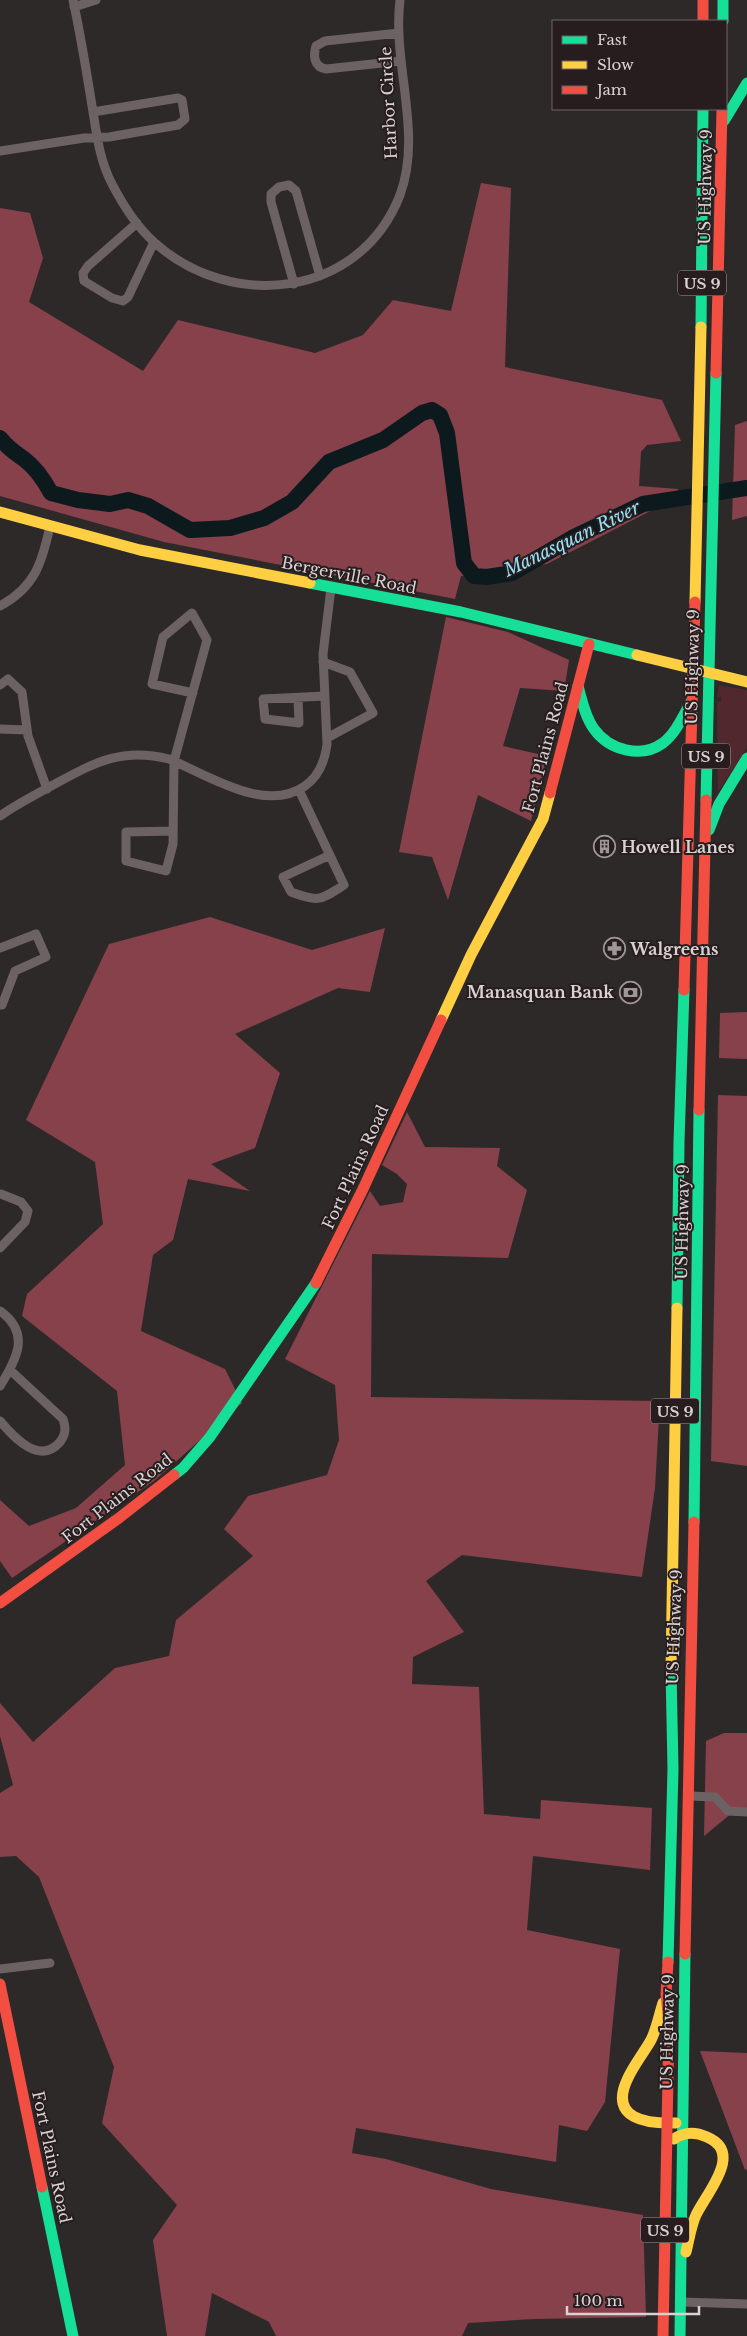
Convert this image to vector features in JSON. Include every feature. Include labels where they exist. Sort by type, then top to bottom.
[{"type":"main road","points":[[703,0],[703,20]]},
{"type":"main road","points":[[723,0],[723,20]]},
{"type":"main road","points":[[722,125],[733,103],[747,83]]},
{"type":"main road","name":"US Highway 9","points":[[663,2336],[669,2024],[666,1994],[671,1877],[671,1697],[680,1142],[698,457],[703,110]]},
{"type":"main road","name":"US Highway 9","points":[[680,2336],[687,1821],[690,1796],[688,1700],[692,1653],[708,672],[722,110]]},
{"type":"main road","name":"Bergerville Road","points":[[0,512],[173,558],[461,612],[747,682]]},
{"type":"main road","name":"Fort Plains Road","points":[[0,1603],[119,1518],[183,1468],[210,1437],[313,1289],[368,1181],[471,955],[543,819],[589,644]]},
{"type":"main road","points":[[578,686],[593,728],[609,744],[628,750],[648,750],[663,743],[674,731],[692,698]]},
{"type":"main road","points":[[705,841],[719,804],[747,758]]},
{"type":"main road","name":"Fort Plains Road","points":[[0,1984],[73,2336]]},
{"type":"main road","points":[[666,1994],[654,2033],[627,2081],[622,2096],[623,2103],[630,2116],[648,2123],[667,2124],[682,2128],[714,2139],[721,2145],[726,2158],[724,2170],[696,2215],[682,2268]]},
{"type":"main road","points":[[667,2147],[682,2128]]},
{"type":"street","points":[[74,3],[96,0]]},
{"type":"street","name":"Harbor Circle","points":[[74,3],[96,137],[112,184],[137,223],[154,242],[185,263],[223,280],[260,286],[294,284],[320,276],[346,263],[369,244],[387,221],[400,194],[407,169],[409,146],[399,33],[400,0]]},
{"type":"street","points":[[399,33],[325,41],[316,46],[314,55],[320,68],[401,61]]},
{"type":"street","points":[[0,151],[178,125],[185,119],[182,100],[178,98],[93,112]]},
{"type":"street","points":[[294,284],[271,202],[271,194],[280,187],[289,185],[296,191],[320,276]]},
{"type":"street","points":[[137,223],[88,266],[83,273],[84,281],[112,298],[123,301],[128,297],[154,242]]},
{"type":"street","points":[[0,606],[19,594],[35,574],[43,557],[50,526]]},
{"type":"street","points":[[0,816],[88,766],[112,757],[136,754],[154,755],[174,761],[258,796],[283,796],[299,790],[312,780],[322,765],[327,738],[323,662],[324,637],[331,588]]},
{"type":"street","points":[[174,831],[126,832],[126,861],[166,872],[173,844],[174,831],[174,761],[193,693],[207,640],[192,614],[163,637],[152,684],[193,693]]},
{"type":"street","points":[[323,662],[350,672],[373,712],[327,738]]},
{"type":"street","points":[[0,685],[8,679],[22,692],[27,730],[46,789]]},
{"type":"street","points":[[298,698],[299,723],[265,719],[263,699],[325,696]]},
{"type":"street","points":[[0,729],[27,730]]},
{"type":"street","points":[[299,790],[330,855],[344,885],[322,898],[310,899],[291,892],[283,877],[330,855]]},
{"type":"street","points":[[0,948],[36,934],[46,957],[15,971],[2,1005],[0,1005]]},
{"type":"street","points":[[0,1248],[25,1222],[28,1211],[21,1202],[1,1194]]},
{"type":"street","points":[[0,1311],[18,1329],[20,1342],[10,1370],[0,1386]]},
{"type":"street","points":[[0,1421],[33,1450],[42,1453],[54,1449],[63,1438],[66,1428],[62,1420],[10,1370]]},
{"type":"street","points":[[690,1796],[715,1797],[728,1811],[747,1812]]},
{"type":"street","points":[[0,1969],[50,1963]]},
{"type":"street","points":[[681,2302],[747,2304]]},
{"type":"shaded area","points":[[481,183],[511,188],[505,367],[662,400],[681,441],[647,445],[641,452],[639,486],[678,489],[677,507],[666,503],[547,564],[461,576],[455,599],[164,542],[0,496],[0,208],[30,213],[43,258],[29,302],[143,371],[178,320],[315,353],[363,335],[393,300],[451,311]]},
{"type":"shaded area","points":[[747,421],[747,516],[732,520],[735,425]]},
{"type":"shaded area","points":[[446,617],[508,632],[569,660],[564,691],[520,688],[503,746],[547,756],[531,821],[478,795],[448,900],[432,857],[399,852]]},
{"type":"shaded area","points":[[719,685],[747,690],[747,748],[718,792],[717,702],[721,701],[721,697],[717,697]]},
{"type":"shaded area","points":[[210,917],[312,950],[385,928],[370,992],[338,988],[235,1034],[280,1073],[255,1148],[211,1164],[250,1191],[188,1179],[173,1240],[153,1255],[141,1331],[225,1369],[242,1403],[154,1481],[12,1578],[0,1561],[0,1500],[29,1526],[76,1508],[125,1465],[117,1391],[22,1316],[27,1294],[103,1224],[95,1162],[26,1120],[109,944]]},
{"type":"shaded area","points":[[747,1012],[747,1059],[719,1058],[720,1013]]},
{"type":"shaded area","points":[[718,1095],[747,1096],[747,1466],[711,1461]]},
{"type":"shaded area","points":[[407,1112],[425,1147],[500,1148],[497,1166],[527,1190],[508,1258],[372,1254],[371,1397],[660,1401],[655,1488],[642,1577],[462,1555],[426,1581],[464,1632],[413,1657],[412,1684],[479,1687],[484,1814],[540,1819],[541,1800],[652,1808],[650,1870],[533,1856],[527,1930],[620,1949],[605,2102],[587,2131],[559,2125],[556,2162],[356,2128],[352,2153],[386,2159],[491,2189],[643,2215],[646,2317],[534,2319],[468,2323],[462,2336],[276,2336],[269,2322],[212,2293],[205,2336],[167,2336],[153,2240],[177,2205],[102,2123],[114,2067],[39,1877],[16,1856],[0,1857],[0,1793],[13,1785],[0,1736],[0,1703],[33,1742],[115,1668],[169,1656],[176,1620],[253,1556],[224,1529],[248,1496],[327,1475],[339,1440],[335,1385],[285,1359],[370,1191],[380,1206],[403,1202],[407,1184],[397,1174],[382,1165]]},
{"type":"shaded area","points":[[724,1733],[747,1733],[747,1814],[732,1813],[704,1836],[706,1741]]},
{"type":"shaded area","points":[[700,2051],[747,2053],[747,2169],[745,2170]]},
{"type":"waterway","name":"Manasquan River","points":[[0,438],[32,466],[43,479],[51,493],[78,500],[110,504],[128,500],[148,506],[190,530],[230,528],[264,518],[292,502],[329,462],[383,440],[422,413],[432,410],[440,415],[447,433],[464,563],[474,576],[487,577],[512,573],[574,537],[643,504],[747,488]]},
{"type":"traffic: fast","points":[[723,0],[723,20]]},
{"type":"traffic: fast","points":[[724,121],[747,83]]},
{"type":"traffic: fast","points":[[701,327],[703,110]]},
{"type":"traffic: fast","points":[[706,800],[716,373]]},
{"type":"traffic: fast","points":[[310,583],[461,612],[637,655]]},
{"type":"traffic: fast","points":[[578,686],[586,714],[594,729],[608,742],[626,750],[645,751],[663,743],[675,729],[691,702]]},
{"type":"traffic: fast","points":[[709,830],[719,804],[747,758]]},
{"type":"traffic: fast","points":[[677,1308],[679,1142],[684,990]]},
{"type":"traffic: fast","points":[[694,1522],[699,1110]]},
{"type":"traffic: fast","points":[[174,1475],[183,1468],[210,1437],[316,1283]]},
{"type":"traffic: fast","points":[[668,1962],[673,1769],[671,1669]]},
{"type":"traffic: fast","points":[[680,2336],[685,1954]]},
{"type":"traffic: fast","points":[[42,2187],[73,2336]]},
{"type":"traffic: slow","points":[[695,602],[701,327]]},
{"type":"traffic: slow","points":[[0,512],[140,550],[310,583]]},
{"type":"traffic: slow","points":[[637,655],[747,682]]},
{"type":"traffic: slow","points":[[441,1020],[471,955],[543,819],[550,793]]},
{"type":"traffic: slow","points":[[671,1669],[677,1308]]},
{"type":"traffic: slow","points":[[663,2003],[651,2040],[627,2080],[623,2093],[623,2103],[627,2111],[643,2120],[676,2123]]},
{"type":"traffic: slow","points":[[674,2139],[686,2134],[703,2135],[718,2144],[722,2153],[723,2163],[720,2173],[696,2215],[686,2252]]},
{"type":"traffic: jam","points":[[703,0],[703,20]]},
{"type":"traffic: jam","points":[[716,373],[722,110]]},
{"type":"traffic: jam","points":[[684,990],[695,602]]},
{"type":"traffic: jam","points":[[550,793],[589,644]]},
{"type":"traffic: jam","points":[[699,1110],[706,800]]},
{"type":"traffic: jam","points":[[316,1283],[363,1189],[441,1020]]},
{"type":"traffic: jam","points":[[0,1603],[119,1518],[174,1475]]},
{"type":"traffic: jam","points":[[685,1954],[694,1522]]},
{"type":"traffic: jam","points":[[663,2336],[669,2024],[666,1994],[668,1962]]},
{"type":"traffic: jam","points":[[0,1984],[42,2187]]},
{"type":"place","name":"Howell Lanes","points":[[605,847]]},
{"type":"place","name":"Walgreens","points":[[614,949]]},
{"type":"place","name":"Manasquan Bank","points":[[630,992]]}]
